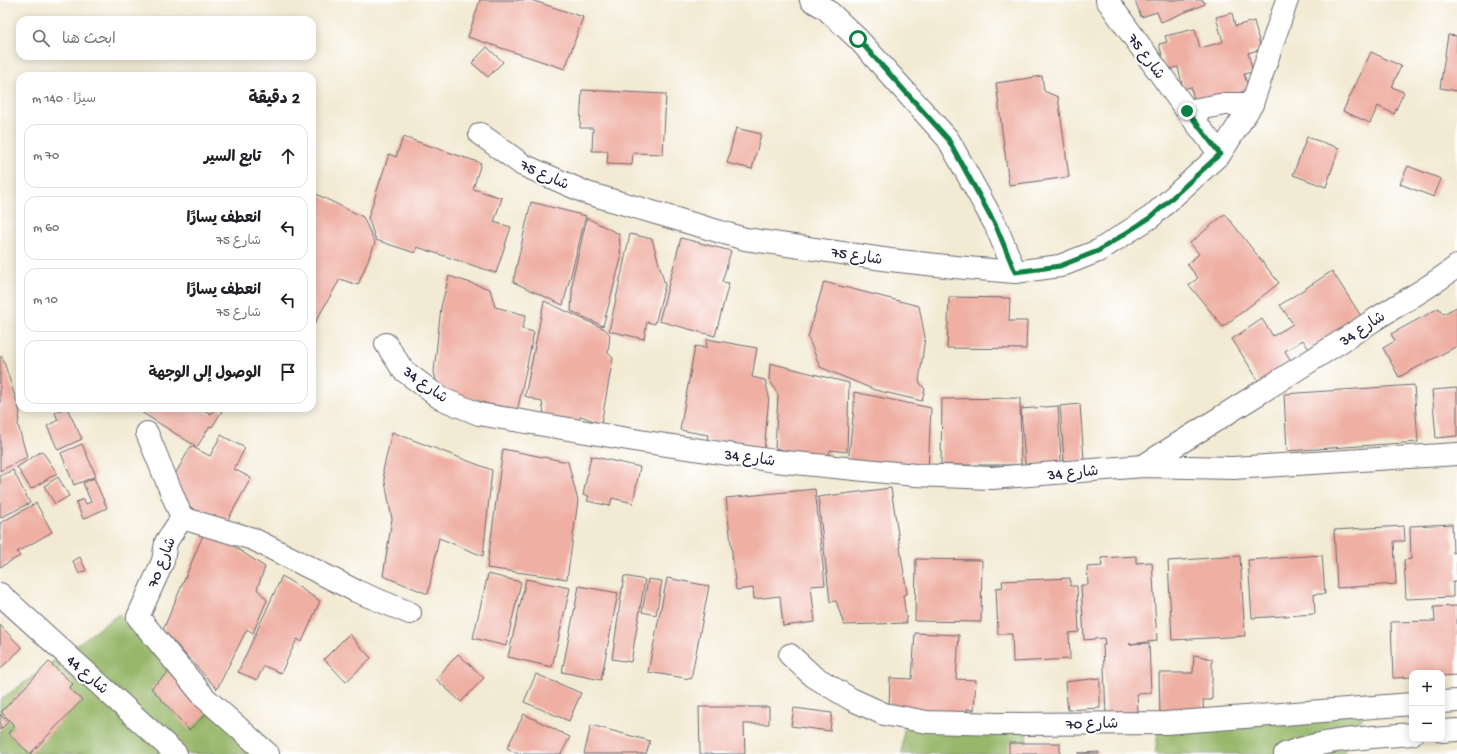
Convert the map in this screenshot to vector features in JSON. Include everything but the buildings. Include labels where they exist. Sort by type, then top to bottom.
[{"type":"street","points":[[812,0],[825,8],[858,39],[948,139],[996,226],[1015,272]]},
{"type":"street","name":"شارع 75","points":[[1107,0],[1220,154]]},
{"type":"street","name":"شارع 75","points":[[480,134],[523,165],[587,193],[745,239],[890,260],[1015,272],[1060,266],[1098,251],[1151,217],[1220,154],[1252,104],[1287,0]]},
{"type":"street","points":[[1187,111],[1225,104],[1252,104]]},
{"type":"street","name":"شارع 34","points":[[1143,466],[1295,372],[1376,318],[1438,282],[1457,266]]},
{"type":"street","name":"شارع 34","points":[[386,344],[403,370],[440,398],[479,414],[639,441],[775,460],[915,475],[992,478],[1143,466],[1233,468],[1457,454]]},
{"type":"street","points":[[147,433],[182,518]]},
{"type":"street","name":"شارع 70","points":[[268,754],[205,698],[138,617],[163,561],[166,542],[182,518],[253,539],[356,591],[410,613]]},
{"type":"street","name":"شارع 44","points":[[0,594],[176,754]]},
{"type":"street","name":"شارع 70","points":[[790,655],[813,676],[851,699],[884,714],[927,722],[999,724],[1166,723],[1409,704]]},
{"type":"street","points":[[1445,702],[1457,701]]},
{"type":"street","points":[[1445,731],[1457,730]]},
{"type":"street","points":[[1285,754],[1296,750],[1353,738],[1409,734]]},
{"type":"green space","points":[[119,614],[261,754],[0,754],[0,700]]},
{"type":"green space","points":[[1368,707],[1343,754],[1155,754],[1158,731]]},
{"type":"green space","points":[[904,722],[1026,724],[1027,754],[902,754]]},
{"type":"route","points":[[858,39],[948,139],[996,226],[1015,272],[1060,266],[1098,251],[1151,217],[1220,154],[1187,111]]}]
